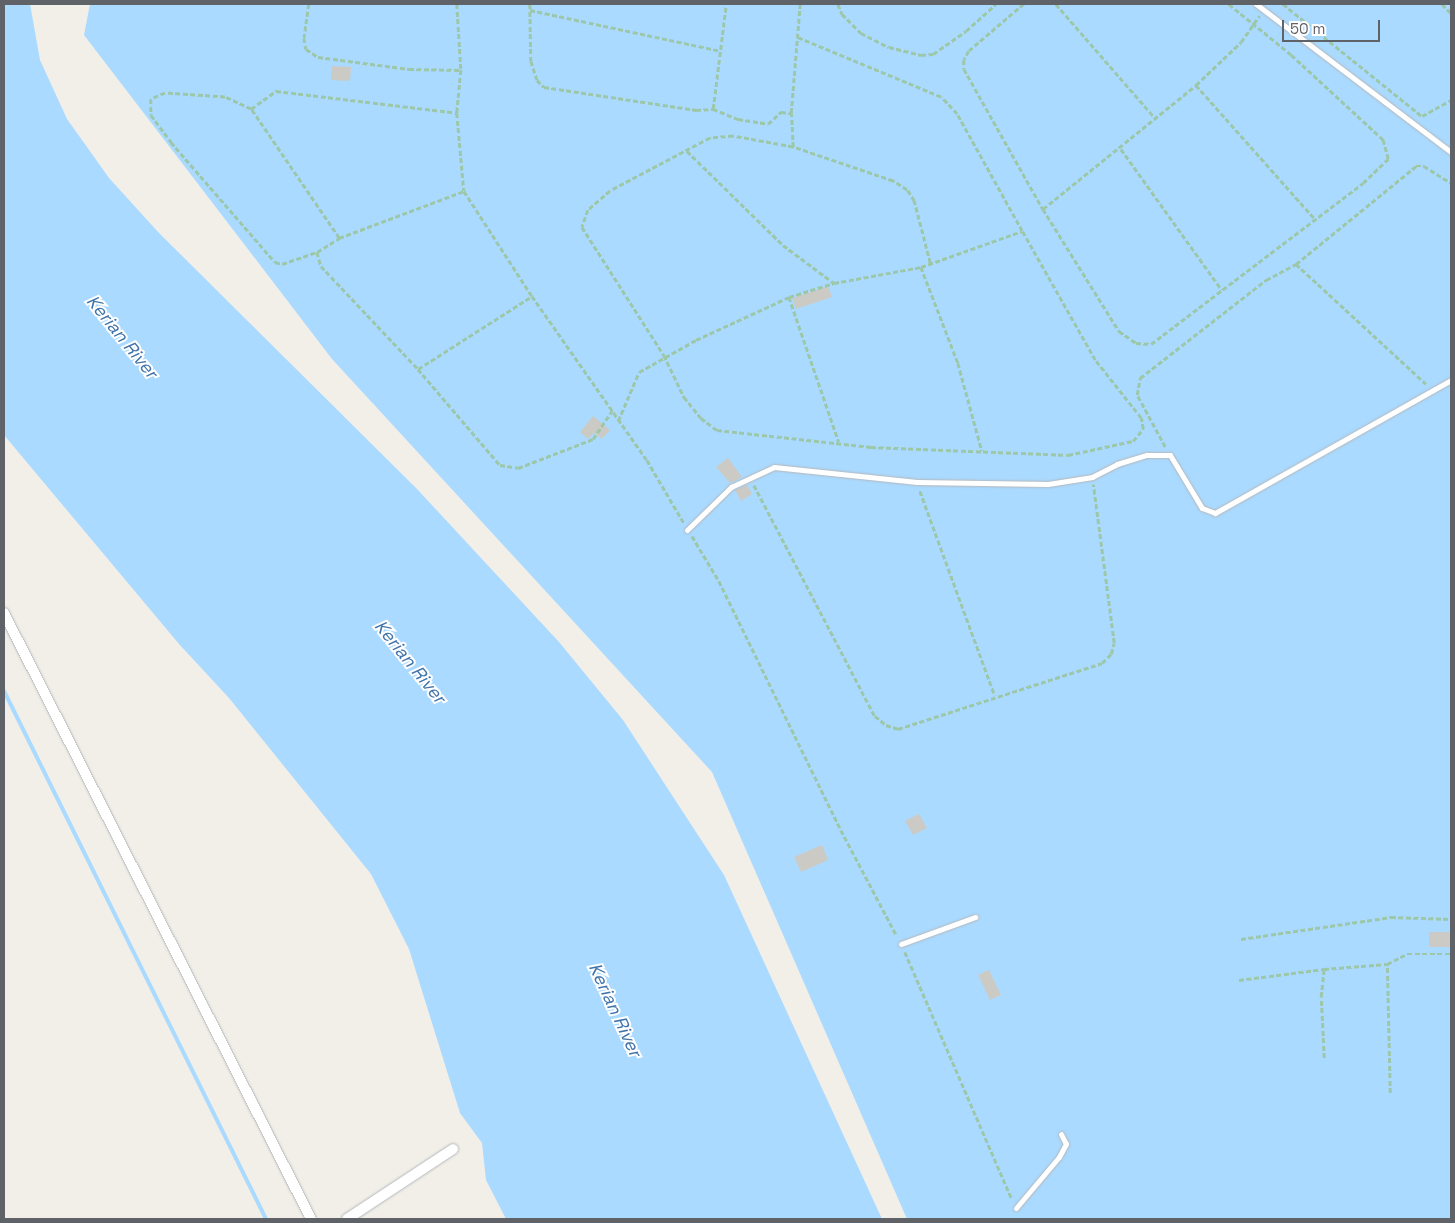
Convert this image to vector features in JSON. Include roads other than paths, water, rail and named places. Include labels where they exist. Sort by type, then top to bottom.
[{"type":"street","points":[[4,613],[311,1219]]},
{"type":"street","points":[[347,1219],[453,1149]]},
{"type":"lane","points":[[1256,4],[1451,152]]},
{"type":"lane","points":[[687,530],[711,504],[731,488],[750,477],[774,468],[917,482],[1048,484],[1092,477],[1117,464],[1147,455],[1170,455],[1202,508],[1215,514],[1451,380]]},
{"type":"lane","points":[[902,944],[975,917]]},
{"type":"lane","points":[[1016,1208],[1059,1158],[1066,1144],[1061,1134]]},
{"type":"water","name":"Kerian River","points":[[4,4],[30,4],[40,60],[67,119],[109,178],[159,233],[417,489],[559,642],[623,720],[724,875],[882,1219],[506,1219],[486,1180],[482,1143],[460,1113],[409,949],[371,874],[229,698],[179,644],[4,435]]},
{"type":"water","points":[[90,4],[1451,4],[1451,1219],[907,1219],[712,772],[332,359],[84,35]]},
{"type":"waterway","points":[[4,691],[266,1219]]}]
